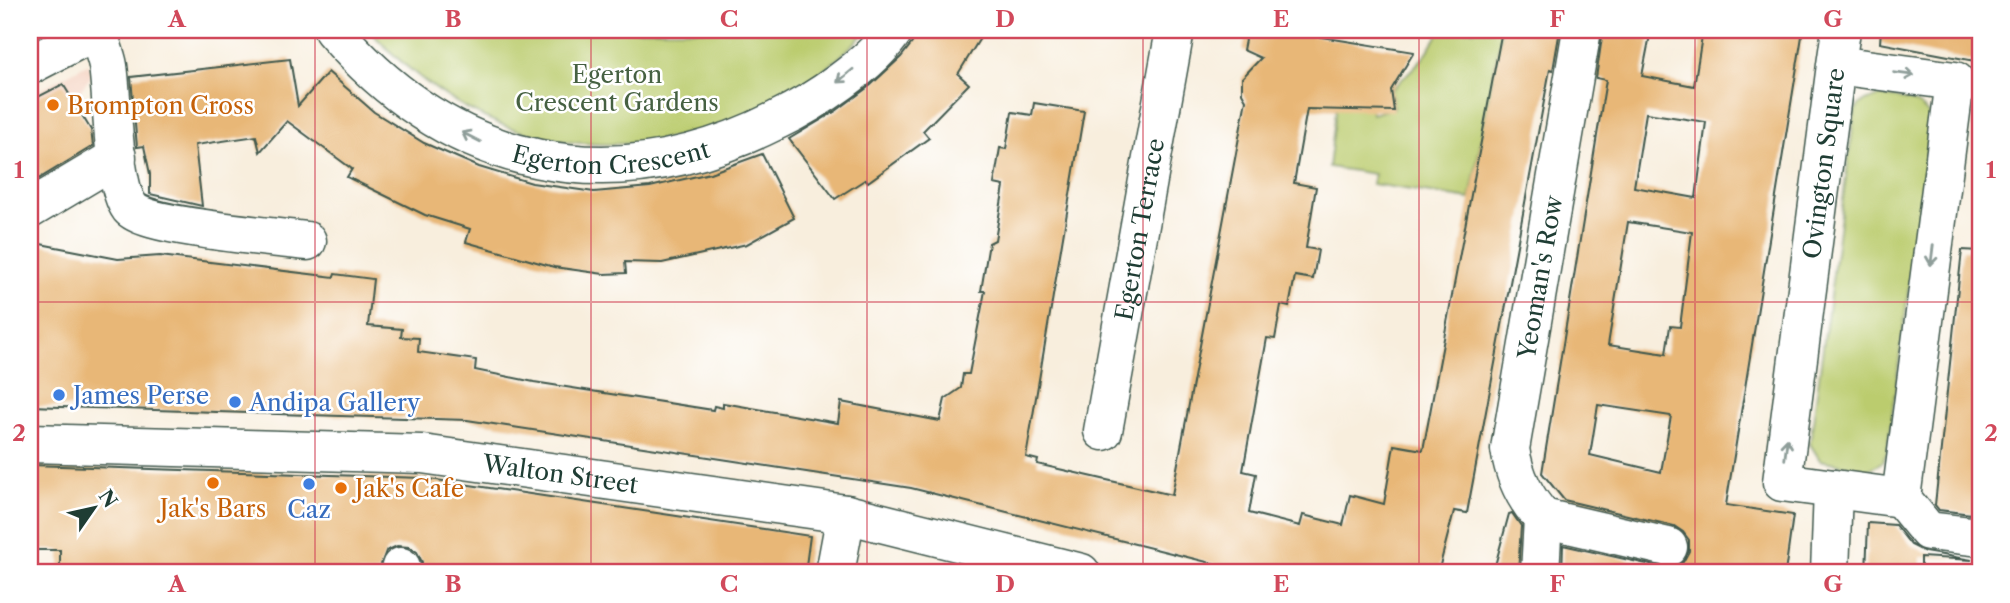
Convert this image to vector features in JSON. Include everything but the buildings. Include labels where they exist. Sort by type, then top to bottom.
[{"type":"street","points":[[30,65],[97,30],[108,63],[117,157],[124,195],[138,214],[164,222],[307,241]]},
{"type":"street","name":"Egerton Crescent","points":[[333,30],[382,79],[421,108],[475,140],[528,159],[588,166],[639,164],[710,149],[753,132],[795,111],[831,88],[894,30]]},
{"type":"street","name":"Egerton Terrace","points":[[1103,430],[1175,30]]},
{"type":"street","name":"Yeoman's Row","points":[[1543,518],[1533,507],[1513,470],[1510,449],[1582,30]]},
{"type":"street","name":"Ovington Square","points":[[1838,47],[1955,80],[1901,498],[1833,489],[1782,482],[1838,47]]},
{"type":"street","points":[[30,209],[117,157]]},
{"type":"street","name":"Walton Street","points":[[30,443],[422,454],[846,514],[1077,573]]},
{"type":"street","points":[[1830,573],[1833,489]]},
{"type":"street","points":[[1901,498],[1928,531],[1980,537]]},
{"type":"street","points":[[835,573],[846,514]]},
{"type":"street","points":[[1540,573],[1543,518],[1668,547]]},
{"type":"shaded area","name":"Brompton Cross","points":[[87,64],[93,74],[64,111],[30,135],[30,95]]},
{"type":"green space","name":"Egerton Crescent Gardens","points":[[369,30],[867,30],[814,78],[752,113],[706,129],[657,140],[610,144],[565,141],[522,132],[481,116],[442,94],[405,65]]},
{"type":"green space","points":[[1441,30],[1502,30],[1470,199],[1372,184],[1374,174],[1329,167],[1337,103],[1369,100],[1372,114],[1394,108],[1391,90],[1424,57]]},
{"type":"green space","points":[[1878,96],[1915,103],[1927,112],[1931,119],[1887,453],[1882,462],[1868,470],[1820,460],[1810,444],[1855,111],[1861,103]]},
{"type":"place","name":"Brompton Cross","points":[[53,105]]},
{"type":"place","name":"James Perse","points":[[59,395]]},
{"type":"place","name":"Andipa Gallery","points":[[235,402]]},
{"type":"place","name":"Jak's Bars","points":[[213,483]]},
{"type":"place","name":"Caz","points":[[309,484]]},
{"type":"place","name":"Jak's Cafe","points":[[341,488]]}]
